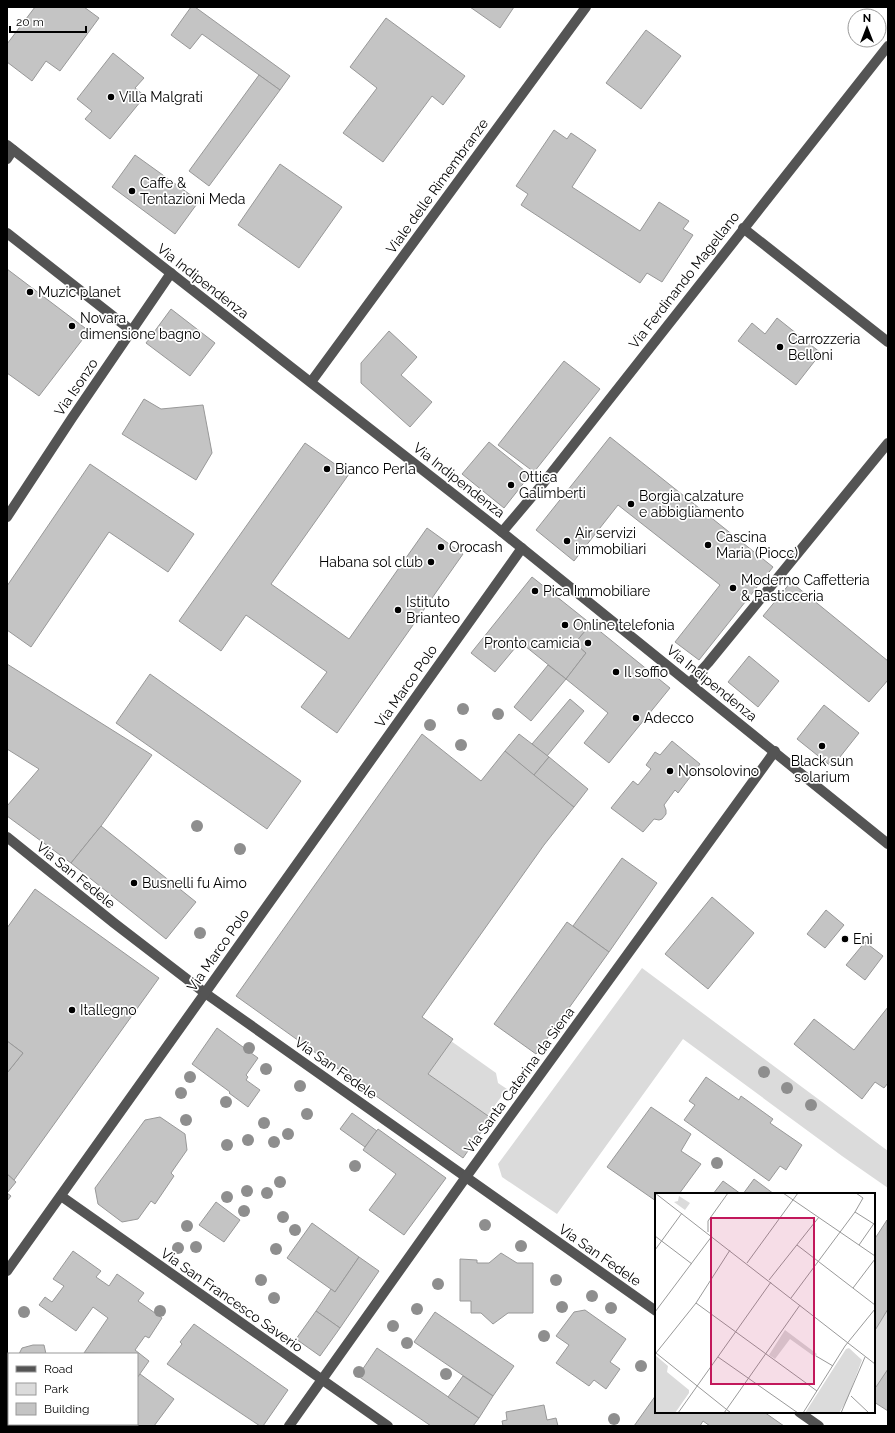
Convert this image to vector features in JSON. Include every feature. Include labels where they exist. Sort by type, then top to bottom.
[{"type":"street","name":"Viale delle Rimembranze","points":[[311,382],[586,7]]},
{"type":"street","name":"Via Ferdinando Magellano","points":[[502,532],[541,486],[888,46]]},
{"type":"street","name":"Via Indipendenza","points":[[9,151],[171,273],[502,532],[775,751],[888,844]]},
{"type":"street","points":[[743,228],[888,342]]},
{"type":"street","points":[[7,233],[132,331]]},
{"type":"street","name":"Via Isonzo","points":[[7,517],[72,418],[171,273]]},
{"type":"street","points":[[690,683],[888,443]]},
{"type":"street","name":"Via Marco Polo","points":[[7,1271],[522,548]]},
{"type":"street","name":"Via Santa Caterina da Siena","points":[[288,1426],[466,1177],[775,751]]},
{"type":"street","name":"Via San Fedele","points":[[7,837],[114,923],[205,993],[655,1310]]},
{"type":"street","name":"Via San Francesco Saverio","points":[[61,1196],[388,1426]]},
{"type":"street","points":[[800,1413],[819,1426]]},
{"type":"green space","points":[[642,968],[888,1151],[888,1188],[683,1039],[557,1214],[502,1177],[498,1164]]},
{"type":"green space","points":[[451,1041],[496,1073],[498,1083],[507,1089],[487,1116],[428,1074]]},
{"type":"green space","points":[[888,1309],[888,1369],[876,1387],[875,1386],[875,1330]]},
{"type":"building","points":[[35,7],[84,7],[99,18],[60,71],[46,61],[32,81],[7,62],[7,44]]},
{"type":"building","points":[[191,7],[195,7],[290,76],[280,90],[202,34],[190,49],[171,35]]},
{"type":"building","points":[[470,7],[514,7],[500,28]]},
{"type":"building","points":[[386,18],[465,76],[443,105],[432,96],[383,162],[343,133],[377,88],[350,67]]},
{"type":"building","points":[[646,30],[681,56],[641,109],[606,83]]},
{"type":"building","name":"Villa Malgrati","points":[[113,53],[144,78],[135,88],[145,96],[110,139],[85,119],[92,111],[77,99]]},
{"type":"building","points":[[259,75],[280,90],[209,186],[189,171]]},
{"type":"building","points":[[554,130],[567,139],[571,133],[596,150],[572,187],[640,231],[659,202],[689,221],[683,229],[693,235],[662,282],[647,273],[640,283],[521,205],[528,194],[516,186]]},
{"type":"building","points":[[135,155],[199,201],[175,234],[112,187]]},
{"type":"building","points":[[280,164],[342,207],[299,268],[238,225]]},
{"type":"building","points":[[7,269],[89,331],[39,396],[7,373]]},
{"type":"building","points":[[171,309],[215,343],[190,376],[146,343]]},
{"type":"building","name":"Carrozzeria Belloni","points":[[777,318],[821,353],[796,385],[738,341],[752,323],[765,334]]},
{"type":"building","points":[[389,331],[417,357],[401,375],[432,402],[410,427],[361,383],[361,363]]},
{"type":"building","points":[[564,361],[600,389],[534,472],[498,445]]},
{"type":"building","points":[[144,399],[161,409],[203,405],[212,453],[196,480],[122,434]]},
{"type":"building","name":"Cascina Maria (Piocc)","points":[[610,437],[773,567],[699,660],[675,642],[720,585],[618,505],[574,561],[536,530]]},
{"type":"building","points":[[489,442],[530,475],[504,508],[462,474]]},
{"type":"building","points":[[305,443],[349,474],[271,584],[349,639],[427,528],[463,554],[337,733],[301,707],[327,672],[246,615],[221,651],[179,621]]},
{"type":"building","points":[[90,464],[194,534],[168,572],[109,532],[31,647],[7,630],[7,586]]},
{"type":"building","points":[[532,577],[591,624],[575,643],[586,653],[566,679],[520,642],[495,672],[471,653]]},
{"type":"building","points":[[791,582],[888,661],[888,680],[869,702],[763,616]]},
{"type":"building","points":[[591,624],[670,688],[609,763],[584,743],[608,713],[566,679],[586,653],[575,643]]},
{"type":"building","points":[[749,656],[779,681],[758,707],[728,682]]},
{"type":"building","points":[[7,664],[152,755],[101,826],[71,863],[7,816],[7,806],[39,769],[7,749]]},
{"type":"building","points":[[548,665],[566,679],[531,721],[514,707]]},
{"type":"building","points":[[150,674],[301,781],[267,829],[116,723]]},
{"type":"building","points":[[570,699],[584,711],[547,756],[532,744]]},
{"type":"building","points":[[824,705],[859,733],[832,767],[797,739]]},
{"type":"building","points":[[422,734],[481,781],[505,751],[574,807],[544,845],[422,1017],[453,1039],[428,1074],[491,1118],[463,1158],[236,996]]},
{"type":"building","points":[[519,734],[549,757],[534,775],[505,751]]},
{"type":"building","points":[[672,741],[700,764],[678,793],[675,790],[664,805],[666,814],[662,819],[654,819],[643,832],[611,808],[633,781],[638,785],[651,769],[646,765],[655,752],[660,755]]},
{"type":"building","points":[[549,757],[588,789],[574,807],[534,775]]},
{"type":"building","name":"Busnelli fu Aimo","points":[[101,826],[196,902],[166,939],[71,863]]},
{"type":"building","points":[[622,858],[657,883],[609,952],[573,926]]},
{"type":"building","name":"Itallegno","points":[[35,889],[159,978],[14,1180],[7,1174],[7,1073],[23,1053],[7,1041],[7,928]]},
{"type":"building","points":[[712,897],[754,933],[708,989],[665,954]]},
{"type":"building","points":[[826,910],[844,925],[825,948],[807,934]]},
{"type":"building","points":[[567,922],[609,952],[536,1054],[494,1024]]},
{"type":"building","points":[[865,942],[883,956],[865,980],[846,965]]},
{"type":"building","points":[[888,1007],[888,1083],[884,1088],[875,1082],[862,1099],[794,1044],[814,1019],[854,1050]]},
{"type":"building","points":[[217,1028],[258,1058],[246,1075],[248,1077],[246,1080],[260,1090],[248,1107],[192,1064]]},
{"type":"building","points":[[7,1041],[23,1053],[7,1073]]},
{"type":"building","points":[[706,1077],[739,1100],[741,1096],[773,1119],[770,1123],[802,1145],[786,1170],[780,1166],[769,1181],[684,1120],[695,1105],[689,1101]]},
{"type":"building","points":[[651,1107],[691,1134],[681,1151],[701,1164],[680,1193],[655,1193],[655,1200],[607,1167]]},
{"type":"building","points":[[352,1113],[377,1131],[365,1147],[340,1129]]},
{"type":"building","points":[[160,1117],[185,1134],[187,1150],[171,1173],[174,1176],[155,1204],[151,1201],[138,1219],[122,1222],[98,1204],[95,1188],[145,1120]]},
{"type":"building","points":[[378,1129],[446,1178],[404,1235],[369,1210],[396,1174],[363,1150]]},
{"type":"building","points":[[7,1174],[16,1182],[7,1193]]},
{"type":"building","points":[[754,1179],[773,1193],[744,1193]]},
{"type":"building","points":[[723,1181],[740,1193],[714,1193]]},
{"type":"building","points":[[7,1193],[11,1196],[7,1201]]},
{"type":"building","points":[[216,1202],[240,1220],[224,1242],[199,1225]]},
{"type":"building","points":[[887,1220],[888,1309],[875,1330],[875,1238]]},
{"type":"building","points":[[312,1223],[359,1257],[335,1292],[287,1258]]},
{"type":"building","points":[[73,1251],[101,1271],[96,1277],[109,1286],[117,1274],[144,1293],[138,1301],[162,1318],[149,1338],[145,1336],[135,1350],[149,1361],[138,1377],[138,1353],[84,1353],[108,1318],[93,1307],[76,1331],[39,1305],[45,1297],[52,1302],[64,1286],[53,1279]]},
{"type":"building","points":[[501,1253],[517,1263],[533,1263],[533,1313],[508,1313],[493,1324],[481,1313],[471,1313],[471,1301],[460,1301],[460,1259],[477,1260],[477,1263],[489,1263]]},
{"type":"building","points":[[359,1257],[379,1271],[340,1328],[316,1311],[331,1289],[335,1292]]},
{"type":"building","points":[[585,1310],[626,1339],[610,1362],[620,1369],[606,1389],[594,1380],[589,1386],[556,1363],[569,1345],[556,1336],[574,1312]]},
{"type":"building","points":[[316,1311],[340,1328],[320,1356],[296,1339]]},
{"type":"building","points":[[435,1312],[514,1366],[493,1396],[414,1342]]},
{"type":"building","points":[[194,1324],[288,1390],[263,1426],[260,1426],[167,1364],[182,1344],[180,1342]]},
{"type":"building","points":[[33,1345],[44,1345],[46,1353],[20,1353],[22,1348]]},
{"type":"building","points":[[377,1348],[479,1418],[473,1426],[431,1426],[358,1376]]},
{"type":"building","points":[[888,1369],[888,1411],[875,1403],[875,1386],[876,1387]]},
{"type":"building","points":[[140,1374],[174,1399],[154,1426],[138,1425],[138,1377]]},
{"type":"building","points":[[463,1376],[493,1396],[479,1418],[448,1397]]},
{"type":"building","points":[[655,1396],[655,1413],[765,1413],[784,1426],[710,1426],[703,1421],[700,1426],[634,1426]]},
{"type":"building","points":[[544,1405],[547,1420],[556,1418],[558,1426],[503,1426],[502,1421],[507,1420],[506,1412]]},
{"type":"building","points":[[7,1408],[8,1425],[33,1426],[7,1426]]},
{"type":"building","points":[[124,1425],[126,1426],[103,1426]]},
{"type":"place","name":"Villa Malgrati","points":[[111,97]]},
{"type":"place","name":"Caffe & Tentazioni Meda","points":[[132,191]]},
{"type":"place","name":"Muzic planet","points":[[30,292]]},
{"type":"place","name":"Novara dimensione bagno","points":[[72,326]]},
{"type":"place","name":"Carrozzeria Belloni","points":[[780,347]]},
{"type":"place","name":"Bianco Perla","points":[[327,469]]},
{"type":"place","name":"Ottica Galimberti","points":[[511,485]]},
{"type":"place","name":"Borgia calzature e abbigliamento","points":[[631,504]]},
{"type":"place","name":"Air servizi immobiliari","points":[[567,541]]},
{"type":"place","name":"Cascina Maria (Piocc)","points":[[708,545]]},
{"type":"place","name":"Orocash","points":[[441,547]]},
{"type":"place","name":"Habana sol club","points":[[431,562]]},
{"type":"place","name":"Moderno Caffetteria & Pasticceria","points":[[733,588]]},
{"type":"place","name":"Pica Immobiliare","points":[[535,591]]},
{"type":"place","name":"Istituto Brianteo","points":[[398,610]]},
{"type":"place","name":"Online telefonia","points":[[565,625]]},
{"type":"place","name":"Pronto camicia","points":[[588,643]]},
{"type":"place","name":"Il soffio","points":[[616,672]]},
{"type":"place","name":"Adecco","points":[[636,718]]},
{"type":"place","name":"Black sun solarium","points":[[822,746]]},
{"type":"place","name":"Nonsolovino","points":[[670,771]]},
{"type":"place","name":"Busnelli fu Aimo","points":[[134,883]]},
{"type":"place","name":"Eni","points":[[845,939]]},
{"type":"place","name":"Itallegno","points":[[72,1010]]}]
